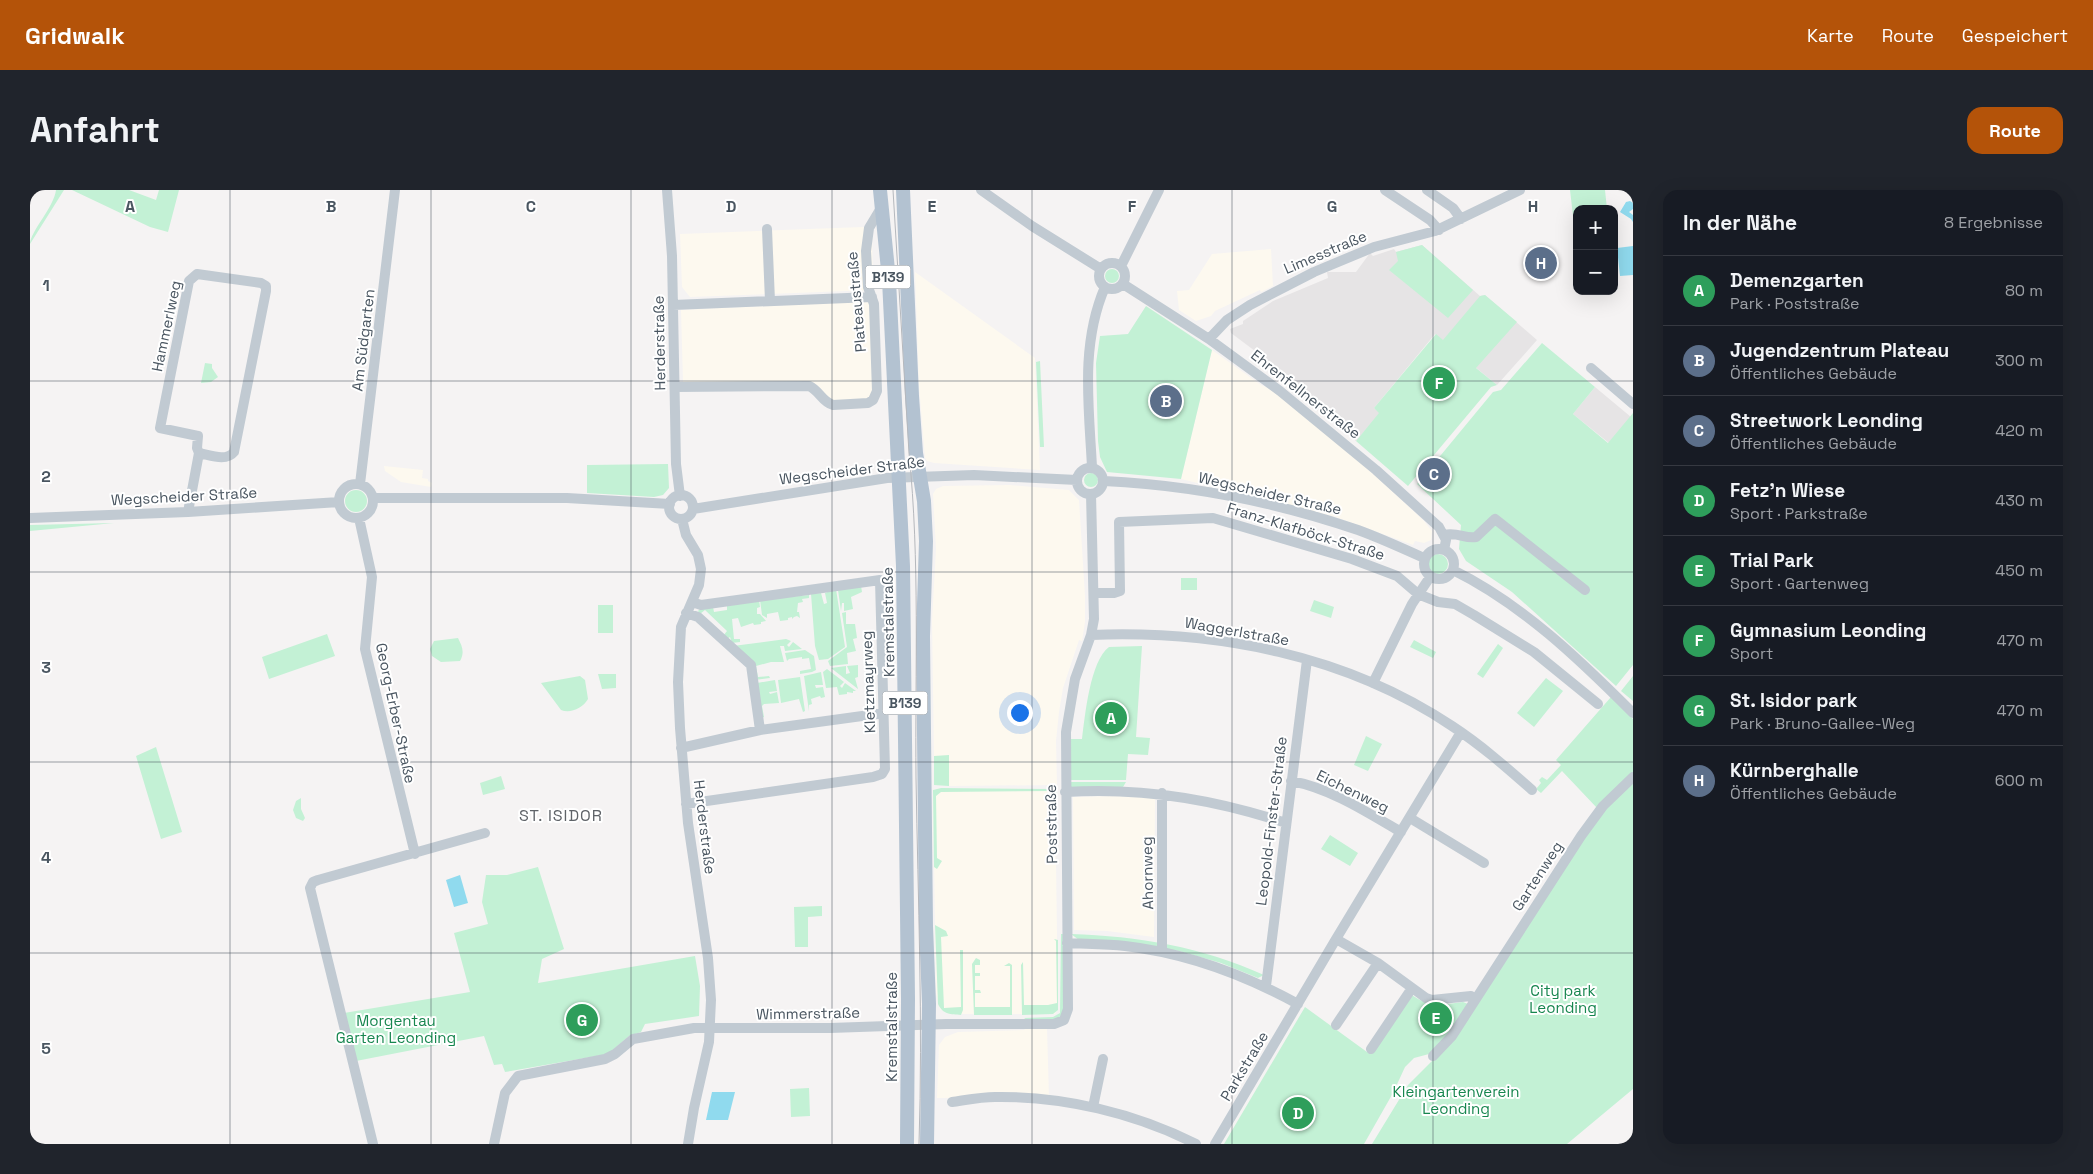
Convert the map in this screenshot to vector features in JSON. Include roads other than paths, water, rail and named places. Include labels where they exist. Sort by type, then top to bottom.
[{"type":"main road","name":"Kremstalstraße","points":[[880,190],[888,280],[903,566],[907,1144]]},
{"type":"main road","name":"B139","points":[[903,190],[912,402],[916,453],[924,502],[926,541],[923,697],[929,1025],[926,1144]]},
{"type":"street","name":"Herderstraße","points":[[667,190],[673,305],[676,464],[680,496]]},
{"type":"street","points":[[981,190],[1032,226],[1101,269]]},
{"type":"street","points":[[1121,266],[1160,190]]},
{"type":"street","points":[[1385,190],[1430,220],[1439,230]]},
{"type":"street","points":[[1427,190],[1453,208],[1461,219]]},
{"type":"street","name":"Limesstraße","points":[[1209,339],[1227,320],[1250,305],[1314,272],[1363,250],[1439,230],[1520,190]]},
{"type":"street","name":"Am Südgarten","points":[[360,484],[394,195]]},
{"type":"street","name":"Plateaustraße","points":[[675,387],[808,386],[816,389],[825,401],[833,405],[868,403],[873,400],[878,391],[874,304],[866,276],[866,251],[869,228],[881,208]]},
{"type":"street","points":[[767,229],[770,301]]},
{"type":"street","points":[[1112,263],[1121,266],[1125,274],[1123,284],[1114,289],[1105,287],[1099,278],[1101,269],[1112,263]]},
{"type":"street","name":"Hammerlweg","points":[[197,274],[261,283],[266,286],[266,291],[234,452],[231,456],[225,458],[199,453],[197,448],[198,436],[160,428],[189,281],[197,274]]},
{"type":"street","name":"Ehrenfellnerstraße","points":[[1123,284],[1209,339],[1280,391],[1358,454],[1421,510],[1444,535]]},
{"type":"street","points":[[1092,467],[1088,354],[1096,314],[1105,287]]},
{"type":"street","points":[[673,305],[872,297]]},
{"type":"street","points":[[1591,368],[1633,404]]},
{"type":"street","points":[[188,512],[199,453]]},
{"type":"street","points":[[1092,467],[1100,471],[1104,481],[1099,491],[1091,494],[1081,490],[1077,480],[1081,471],[1092,467]]},
{"type":"street","name":"Wegscheider Straße","points":[[693,509],[841,485],[920,476],[1004,476],[1077,480]]},
{"type":"street","name":"Wegscheider Straße","points":[[1104,481],[1184,488],[1266,504],[1357,530],[1424,558]]},
{"type":"street","points":[[360,484],[368,488],[373,498],[370,512],[359,518],[346,516],[341,510],[339,502],[340,494],[347,486],[360,484]]},
{"type":"street","name":"Poststraße","points":[[929,1025],[1054,1024],[1064,1020],[1068,1008],[1065,741],[1075,679],[1091,635],[1094,618],[1091,494]]},
{"type":"street","points":[[680,496],[691,500],[693,509],[689,516],[682,519],[671,514],[670,504],[673,499],[680,496]]},
{"type":"street","points":[[373,498],[567,498],[670,504]]},
{"type":"street","name":"Wegscheider Straße","points":[[30,518],[188,512],[339,502]]},
{"type":"street","name":"Georg-Erber-Straße","points":[[359,518],[372,577],[365,649],[414,854]]},
{"type":"street","name":"Franz-Klafböck-Straße","points":[[1094,593],[1114,593],[1120,591],[1119,522],[1213,518],[1352,559],[1397,576],[1418,594],[1438,602],[1454,604],[1515,640],[1549,663],[1598,704]]},
{"type":"street","name":"Herderstraße","points":[[682,519],[684,531],[698,555],[701,569],[699,585],[686,613],[680,633],[678,682],[686,804],[710,976],[709,1042],[688,1144]]},
{"type":"street","points":[[1444,550],[1446,540],[1444,535],[1456,533],[1472,538],[1476,537],[1495,519],[1585,590]]},
{"type":"street","points":[[1432,550],[1444,550],[1454,560],[1453,570],[1447,577],[1442,579],[1430,577],[1424,570],[1424,558],[1432,550]]},
{"type":"street","points":[[1453,570],[1494,592],[1529,618],[1633,713]]},
{"type":"street","points":[[1373,683],[1418,594],[1430,577]]},
{"type":"street","name":"Kletzmayrweg","points":[[686,804],[879,776],[885,769],[880,580],[701,605],[692,602]]},
{"type":"street","points":[[686,613],[698,617],[751,665],[760,730]]},
{"type":"street","name":"Waggerlstraße","points":[[1091,635],[1153,634],[1197,637],[1254,646],[1307,660],[1373,683],[1461,732],[1488,752],[1532,790]]},
{"type":"street","name":"Leopold-Finster-Straße","points":[[1266,986],[1307,660]]},
{"type":"street","points":[[681,748],[760,730],[884,713]]},
{"type":"street","points":[[1461,732],[1336,939],[1378,963],[1426,998],[1432,1000],[1471,996],[1476,998]]},
{"type":"street","name":"Gartenweg","points":[[1433,1056],[1452,1036],[1596,814],[1633,777]]},
{"type":"street","name":"Eichenweg","points":[[1291,781],[1302,783],[1345,802],[1401,832]]},
{"type":"street","points":[[1065,792],[1128,791],[1162,793],[1232,806],[1286,823]]},
{"type":"street","name":"Ahornweg","points":[[1162,793],[1162,952]]},
{"type":"street","points":[[1410,818],[1484,863]]},
{"type":"street","points":[[374,1144],[310,888],[313,882],[318,880],[485,833]]},
{"type":"street","name":"Parkstraße","points":[[1215,1144],[1336,939]]},
{"type":"street","points":[[1067,943],[1123,946],[1162,952],[1221,967],[1266,986],[1298,1004]]},
{"type":"street","points":[[1336,1025],[1378,963]]},
{"type":"street","points":[[1371,1049],[1412,988]]},
{"type":"street","name":"Wimmerstraße","points":[[494,1144],[505,1093],[518,1076],[605,1059],[615,1054],[633,1039],[694,1028],[929,1025]]},
{"type":"street","points":[[1093,1107],[1103,1059]]},
{"type":"street","points":[[952,1102],[996,1097],[1042,1100],[1093,1107],[1137,1119],[1196,1144]]},
{"type":"water","points":[[1630,201],[1633,203],[1633,209],[1629,212],[1633,215],[1633,222],[1620,212],[1626,202]]},
{"type":"water","points":[[1633,246],[1633,275],[1620,276],[1618,248]]},
{"type":"water","points":[[460,875],[468,903],[454,907],[446,880]]},
{"type":"water","points":[[712,1092],[735,1092],[728,1120],[706,1120]]},
{"type":"tram line","points":[[893,190],[915,534],[916,778],[920,1007],[919,1144]]},
{"type":"place","name":"Kürnberghalle","points":[[1541,263]]},
{"type":"place","name":"Gymnasium Leonding","points":[[1439,383]]},
{"type":"place","name":"Jugendzentrum Plateau","points":[[1166,401]]},
{"type":"place","name":"Streetwork Leonding","points":[[1434,474]]},
{"type":"place","name":"Demenzgarten","points":[[1111,718]]},
{"type":"place","name":"Trial Park","points":[[1436,1018]]},
{"type":"place","name":"St. Isidor park","points":[[582,1020]]},
{"type":"place","name":"Fetz'n Wiese","points":[[1298,1113]]},
{"type":"district","name":"ST. ISIDOR","points":[[561,815]]},
{"type":"park label","name":"City park Leonding","points":[[1563,998]]},
{"type":"park label","name":"Morgentau Garten Leonding","points":[[396,1028]]},
{"type":"park label","name":"Kleingartenverein Leonding","points":[[1456,1100]]}]
